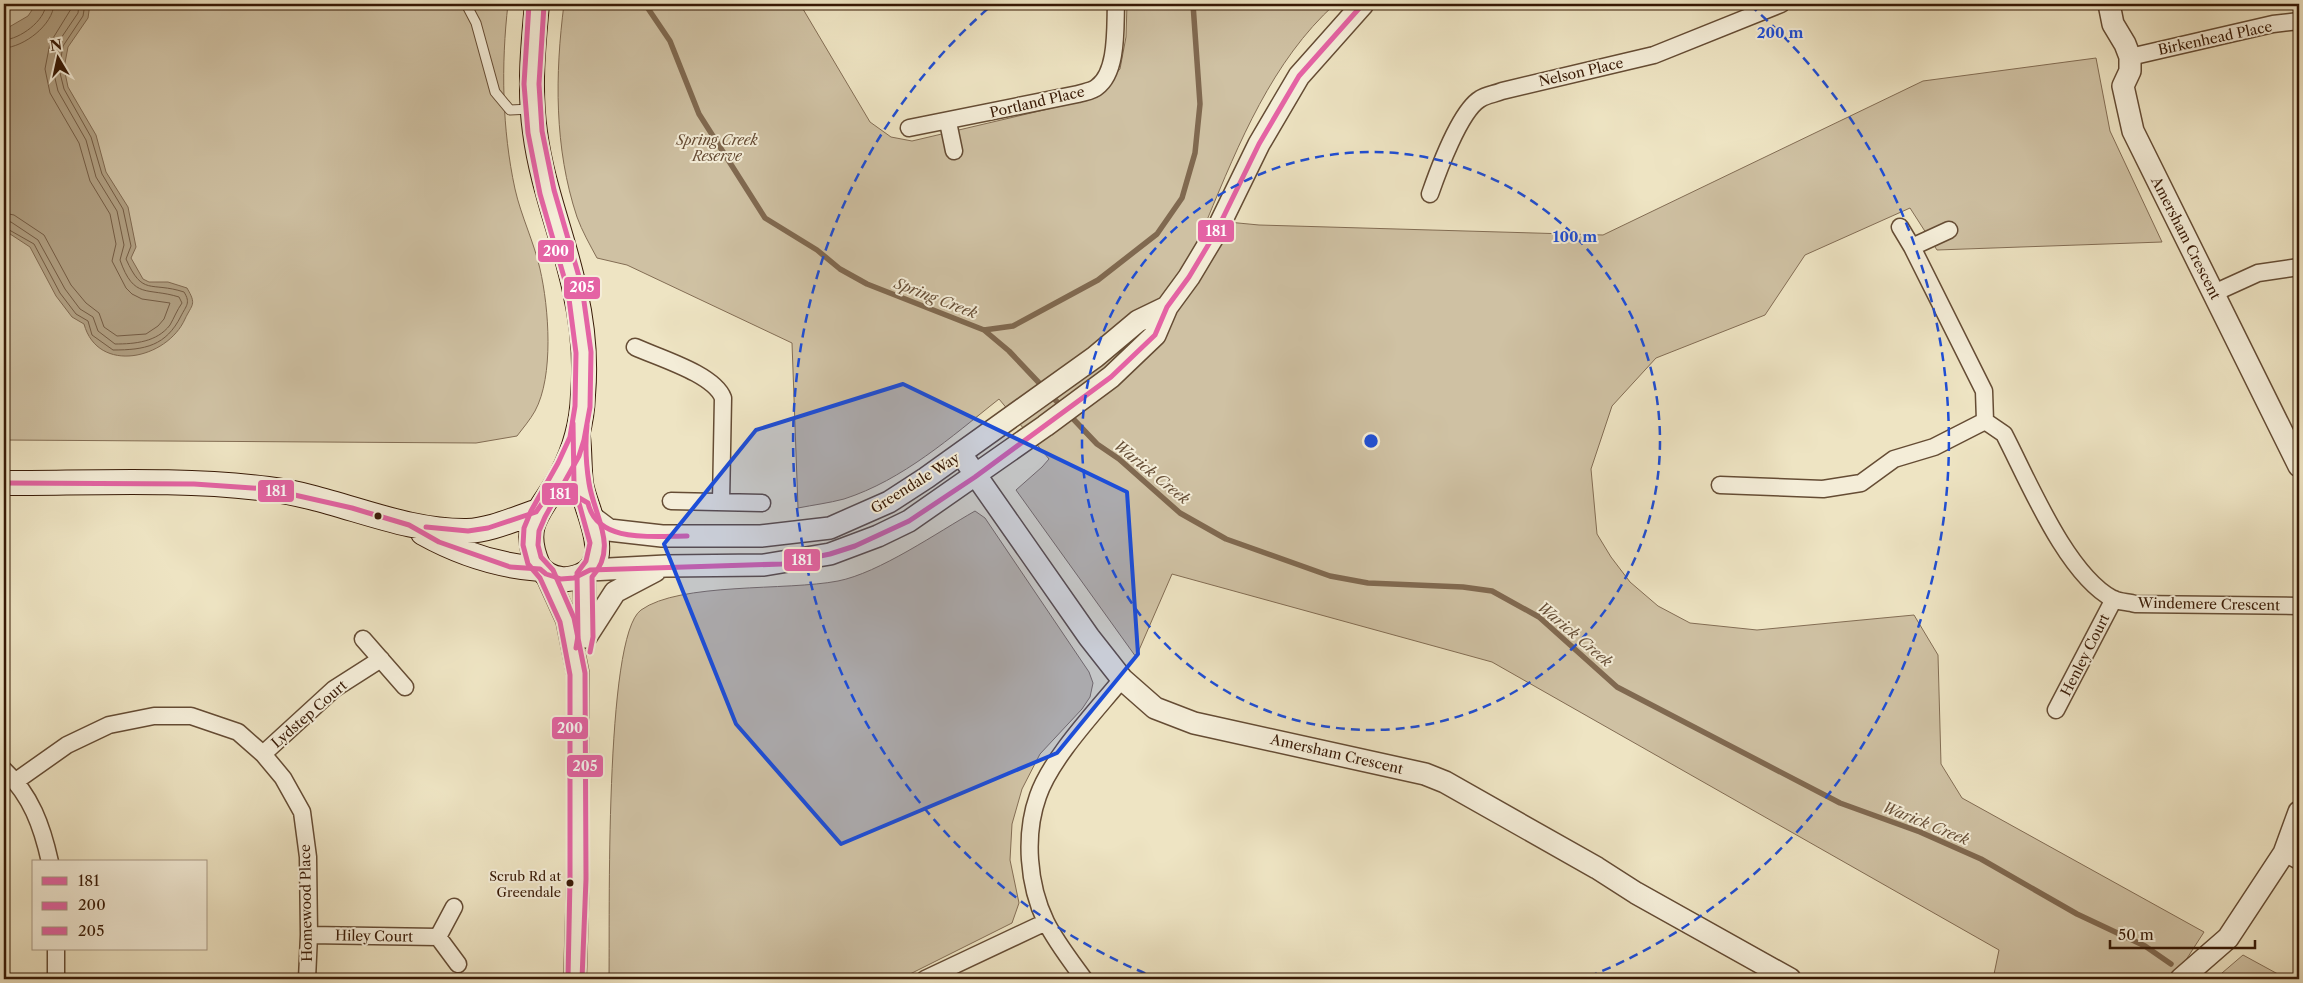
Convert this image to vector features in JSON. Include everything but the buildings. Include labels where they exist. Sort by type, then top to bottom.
[{"type":"main road","points":[[409,525],[439,542],[510,567],[543,572],[561,579],[574,578],[587,572],[596,555],[590,510],[581,484],[578,437],[583,396],[584,340],[575,290],[546,187],[534,132],[532,83],[537,4]]},
{"type":"main road","points":[[543,572],[531,549],[532,530],[540,507],[562,475],[578,437]]},
{"type":"main road","points":[[4,483],[194,484],[268,489],[324,500],[409,525],[468,531],[488,528],[540,507],[553,496],[569,492],[590,510]]},
{"type":"street","name":"Portland Place","points":[[909,128],[948,122],[1078,94],[1097,88],[1108,73],[1115,44],[1116,4]]},
{"type":"street","name":"Greendale Way","points":[[587,572],[666,566],[764,566],[830,554],[909,522],[976,477],[1046,426],[1110,377],[1155,335],[1167,306],[1203,256],[1258,144],[1299,76],[1363,4]]},
{"type":"street","name":"Nelson Place","points":[[1430,194],[1438,170],[1466,113],[1480,99],[1502,91],[1654,55],[1782,4]]},
{"type":"street","points":[[2109,4],[2113,24],[2125,44],[2130,57]]},
{"type":"street","name":"Birkenhead Place","points":[[2130,57],[2273,24],[2299,21]]},
{"type":"street","name":"Amersham Crescent","points":[[2130,57],[2130,71],[2123,86],[2132,131],[2299,466]]},
{"type":"street","points":[[948,122],[954,151]]},
{"type":"street","points":[[1720,485],[1823,489],[1861,483],[1894,459],[1934,446],[1985,421],[1984,391],[1900,227]]},
{"type":"street","points":[[1912,248],[1948,230]]},
{"type":"street","points":[[2214,293],[2258,273],[2299,268]]},
{"type":"street","name":"Greendale Way","points":[[590,510],[609,530],[662,536],[761,536],[830,528],[889,502],[1027,407],[1095,357],[1138,322],[1167,306]]},
{"type":"street","points":[[635,347],[708,380],[720,389],[724,398],[721,502]]},
{"type":"street","name":"Windemere Crescent","points":[[1985,421],[2004,434],[2067,554],[2097,586],[2114,599],[2136,604],[2299,606]]},
{"type":"street","name":"Amersham Crescent","points":[[961,454],[1089,637],[1122,679],[1155,708],[1194,722],[1425,774],[1445,782],[1597,868],[1636,893],[1790,979]]},
{"type":"street","points":[[671,501],[762,502]]},
{"type":"street","points":[[586,637],[615,592],[629,583],[666,566]]},
{"type":"street","points":[[543,572],[567,620],[578,674],[578,879],[575,979]]},
{"type":"street","points":[[578,674],[586,637],[587,572]]},
{"type":"street","name":"Henley Court","points":[[2056,710],[2114,599]]},
{"type":"street","points":[[363,639],[405,687]]},
{"type":"street","name":"Lydstep Court","points":[[263,754],[334,689],[381,659]]},
{"type":"street","points":[[1084,979],[1046,922],[1031,877],[1030,834],[1038,796],[1054,764],[1122,679]]},
{"type":"street","name":"Homewood Place","points":[[10,775],[66,745],[109,725],[154,716],[191,716],[238,732],[263,754],[283,778],[302,812],[308,857],[309,935],[307,979]]},
{"type":"street","points":[[10,775],[32,804],[45,838],[50,860]]},
{"type":"street","points":[[2181,979],[2228,938],[2291,857],[2299,812]]},
{"type":"street","points":[[454,908],[438,937],[458,964]]},
{"type":"street","points":[[926,979],[1046,922]]},
{"type":"street","name":"Hiley Court","points":[[309,935],[438,937]]},
{"type":"street","points":[[56,950],[56,979]]},
{"type":"lane","points":[[466,4],[476,23],[495,92],[510,110],[534,109]]},
{"type":"highlighted area","points":[[903,384],[1127,492],[1138,654],[1057,753],[841,844],[736,724],[664,544],[756,430]]},
{"type":"green space","points":[[4,4],[508,4],[504,50],[504,97],[507,143],[515,189],[540,269],[546,303],[548,342],[545,380],[541,396],[535,411],[517,436],[476,443],[4,440]]},
{"type":"green space","name":"Spring Creek Reserve","points":[[564,4],[800,4],[870,122],[891,137],[912,141],[1065,105],[1097,94],[1120,69],[1126,37],[1127,4],[1335,4],[1313,26],[1293,51],[1259,104],[1207,220],[1259,225],[1603,235],[1923,81],[2096,58],[2110,131],[2162,242],[1937,250],[1910,208],[1805,255],[1765,315],[1656,358],[1612,406],[1591,469],[1597,534],[1630,582],[1658,606],[1690,623],[1757,630],[1914,615],[1938,655],[1941,764],[1962,798],[2204,932],[2184,963],[2167,979],[1993,979],[1999,950],[1492,662],[1172,574],[1136,657],[1016,490],[1049,459],[999,399],[926,456],[886,481],[844,499],[798,508],[792,343],[627,265],[597,258],[581,227],[569,191],[560,138],[558,84]]},
{"type":"green space","points":[[975,511],[985,518],[1089,672],[1093,683],[1090,697],[1082,709],[1040,754],[1022,789],[1012,824],[1010,860],[1019,903],[1012,923],[900,979],[609,979],[610,845],[615,724],[621,671],[629,631],[641,610],[659,601],[681,595],[707,591],[816,584],[854,577],[890,561]]},
{"type":"green space","points":[[2243,955],[2287,979],[2215,979]]},
{"type":"water","points":[[36,4],[90,4],[88,18],[68,47],[64,68],[68,87],[96,135],[106,172],[128,207],[136,247],[131,258],[143,279],[149,282],[168,282],[187,288],[193,301],[176,333],[164,344],[149,352],[133,356],[117,355],[103,350],[92,340],[84,324],[72,317],[56,296],[30,247],[4,230],[4,30],[28,16]]},
{"type":"waterway","name":"Spring Creek","points":[[645,4],[670,41],[699,114],[765,218],[817,250],[840,269],[867,284],[984,330],[1013,326],[1098,280],[1157,234],[1182,198],[1195,153],[1200,104],[1193,4]]},
{"type":"waterway","name":"Warick Creek","points":[[984,330],[1009,351],[1097,444],[1119,459],[1180,513],[1226,539],[1330,576],[1368,583],[1463,587],[1492,591],[1539,617],[1617,687],[1840,803],[1920,832],[1981,859],[2077,914],[2145,946],[2171,964]]},
{"type":"transit line","name":"200","points":[[529,4],[524,84],[528,133],[540,194],[568,291],[576,353],[575,406],[570,437],[558,463],[531,511],[524,528],[523,545],[528,564],[540,578],[560,622],[570,675],[568,979]]},
{"type":"transit line","name":"181","points":[[4,483],[194,484],[268,489],[352,508],[409,525],[439,542],[510,567],[540,569],[546,574],[561,579],[574,578],[590,570],[782,564],[830,554],[855,546],[909,521],[975,477],[1111,377],[1155,335],[1167,307],[1189,277],[1216,232],[1259,144],[1299,76],[1363,4]]},
{"type":"transit line","name":"205","points":[[544,5],[539,84],[542,131],[554,190],[582,287],[591,352],[590,407],[584,440],[579,456],[545,517],[539,531],[538,545],[541,557],[553,570],[574,618],[585,673],[586,879],[582,979]]},
{"type":"transit line","name":"200","points":[[573,423],[574,485],[590,543],[586,561],[577,573],[578,636],[576,648]]},
{"type":"transit line","name":"205","points":[[587,425],[586,454],[589,483],[604,543],[604,554],[600,566],[592,577],[593,637],[590,652]]},
{"type":"transit line","name":"181","points":[[426,527],[468,531],[488,528],[536,512],[543,502],[553,496],[569,492],[588,503],[593,516],[603,525],[615,531],[628,535],[687,536]]},
{"type":"place","name":"Scrub Rd at Greendale","points":[[570,883]]}]
